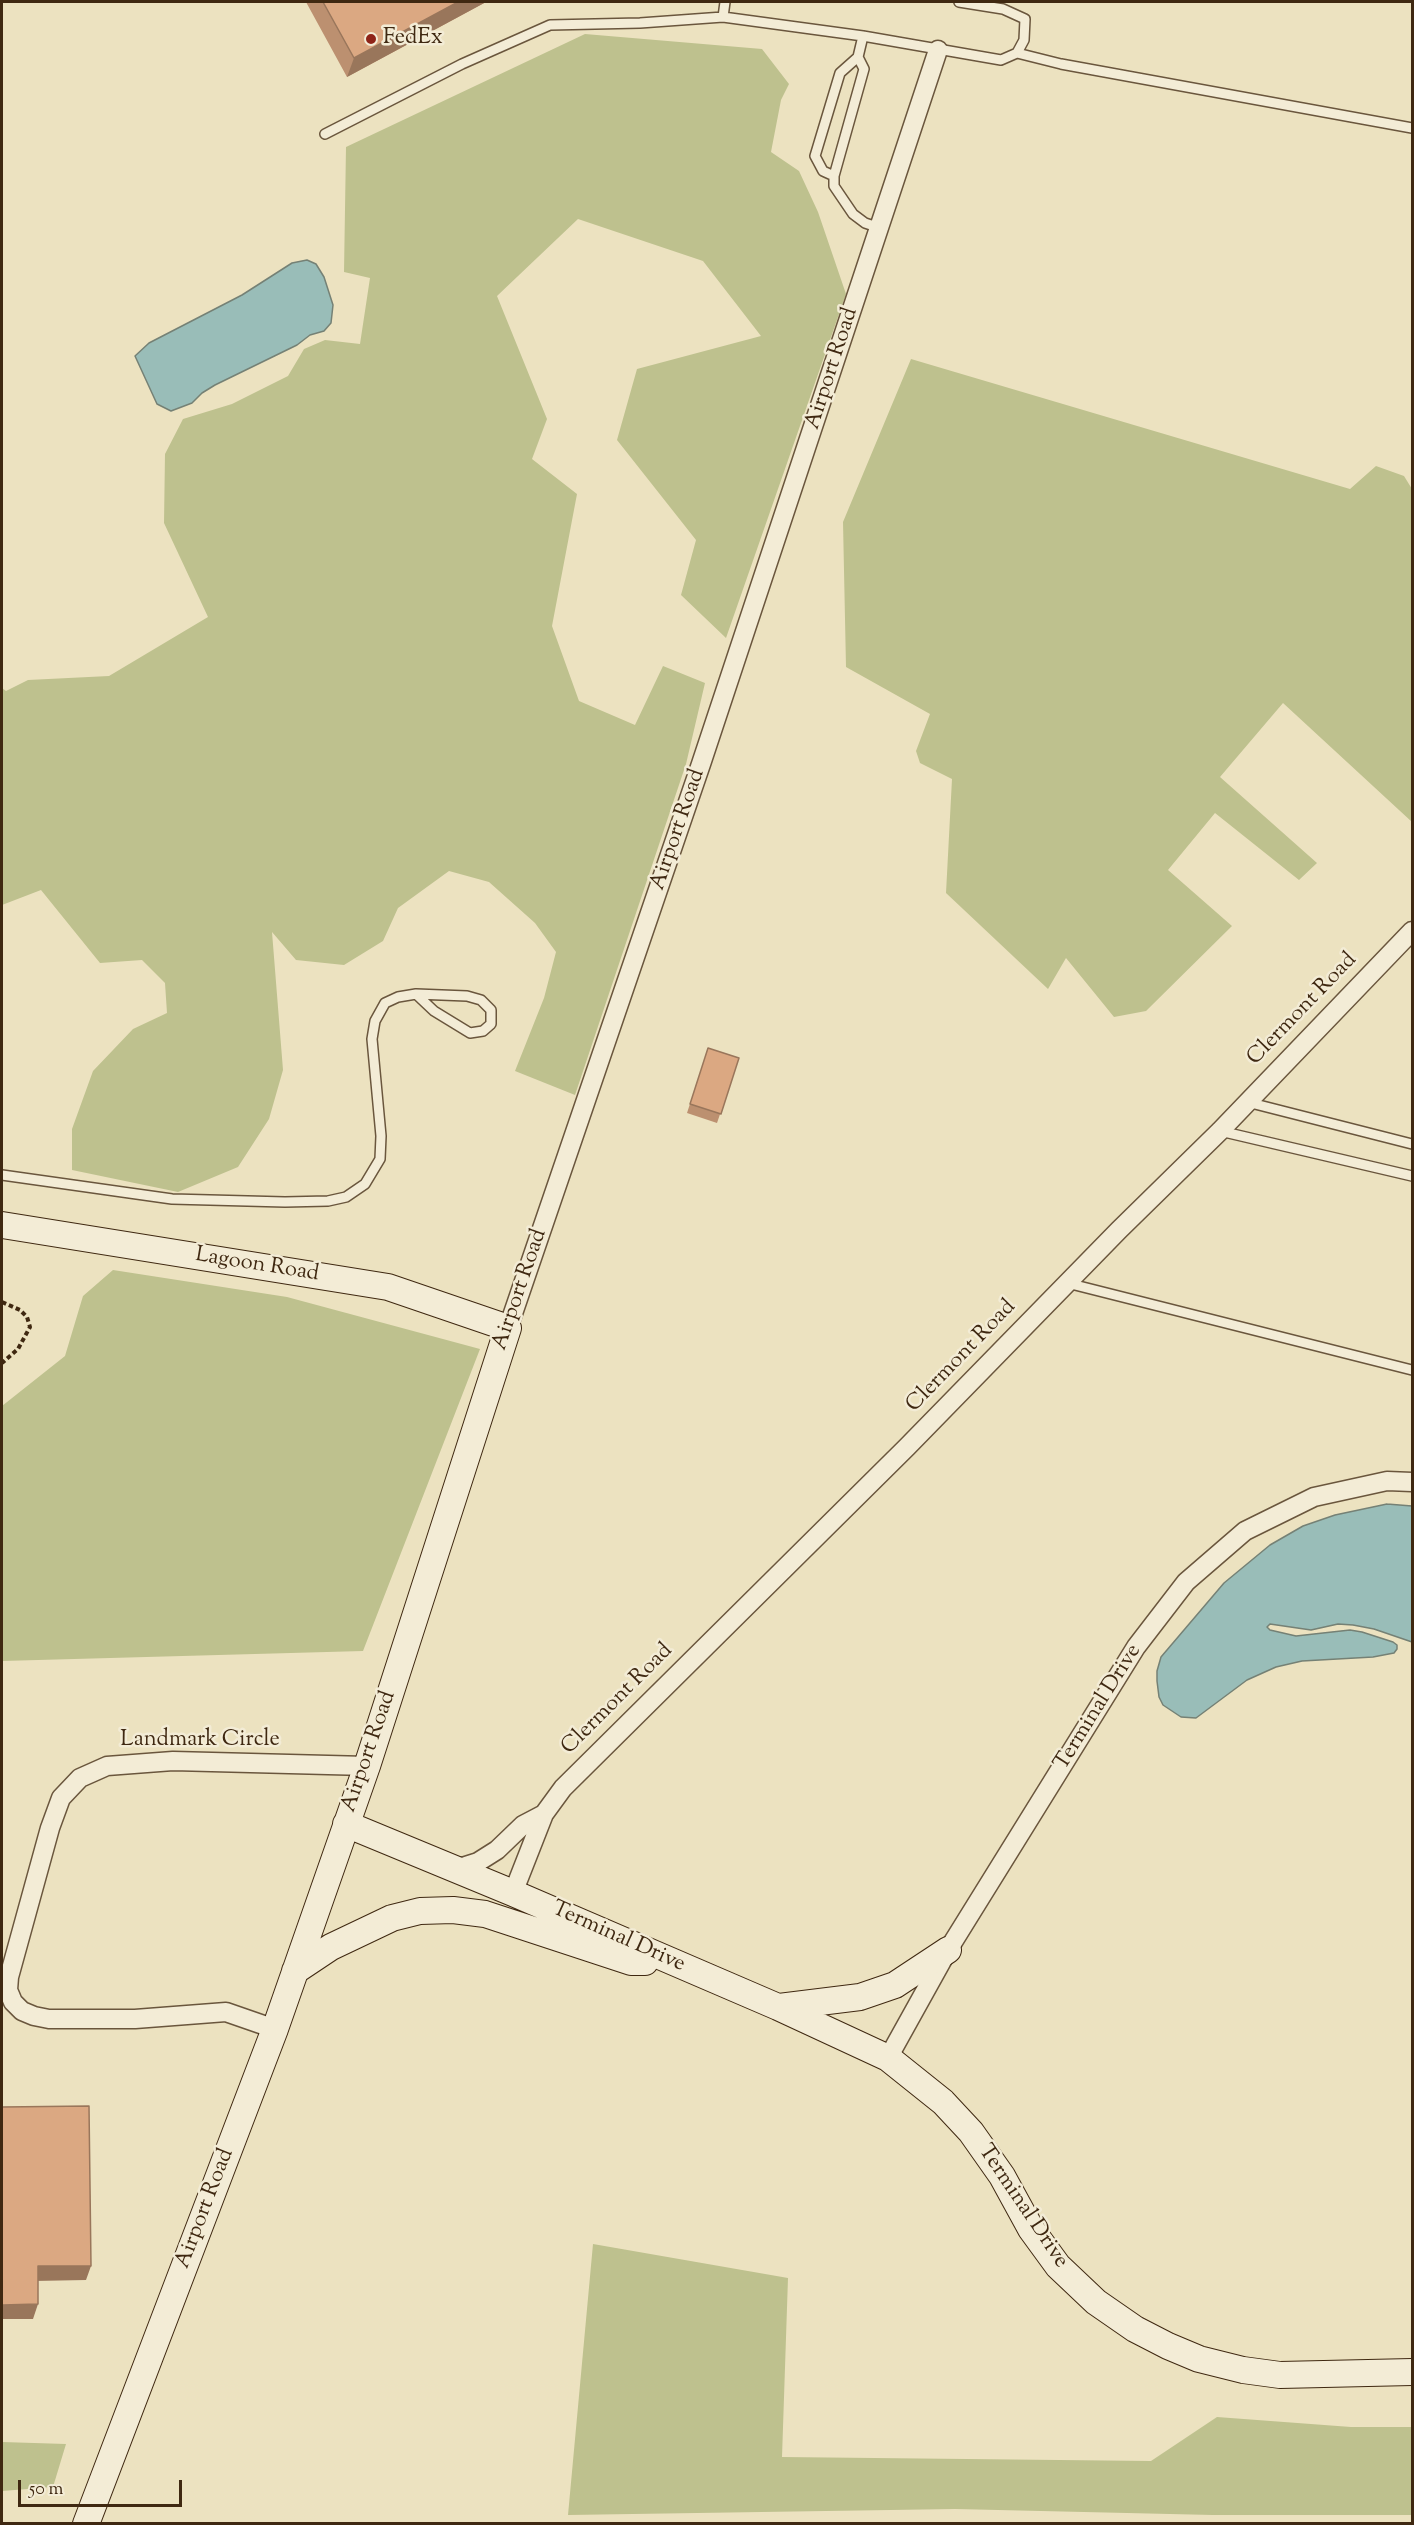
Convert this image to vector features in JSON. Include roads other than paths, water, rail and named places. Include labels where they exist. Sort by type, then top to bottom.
[{"type":"street","name":"Airport Road","points":[[86,2523],[275,2029],[367,1766],[508,1328],[701,764],[938,50]]},
{"type":"street","name":"Clermont Road","points":[[513,1893],[544,1814],[563,1788],[907,1447],[1220,1131],[1413,931]]},
{"type":"street","name":"Lagoon Road","points":[[2,1225],[388,1287],[508,1328]]},
{"type":"street","name":"Terminal Drive","points":[[888,2058],[948,1950],[1136,1647],[1186,1582],[1245,1531],[1314,1497],[1387,1481],[1413,1482]]},
{"type":"street","name":"Landmark Circle","points":[[275,2029],[226,2012],[135,2019],[50,2019],[22,2011],[13,2002],[8,1990],[9,1977],[50,1828],[61,1798],[80,1778],[107,1766],[173,1761],[367,1766]]},
{"type":"street","name":"Clermont Road","points":[[456,1869],[478,1862],[497,1850],[523,1825],[544,1814]]},
{"type":"street","name":"Terminal Drive","points":[[346,1824],[778,2007],[888,2058],[943,2102],[971,2132],[1002,2176],[1031,2229],[1058,2266],[1096,2302],[1135,2329],[1199,2359],[1243,2370],[1280,2375],[1413,2372]]},
{"type":"street","points":[[295,1971],[331,1947],[392,1918],[420,1911],[453,1910],[484,1914],[522,1925],[631,1962],[671,1962]]},
{"type":"street","points":[[778,2007],[860,1997],[895,1985],[948,1950]]},
{"type":"lane","points":[[723,17],[725,2]]},
{"type":"lane","points":[[958,2],[1003,9],[1025,19],[1024,40],[1017,53]]},
{"type":"lane","points":[[325,134],[462,64],[550,25],[640,23],[723,17],[863,36],[1001,60],[1017,53],[1061,64],[1413,128]]},
{"type":"lane","points":[[834,176],[823,171],[815,156],[840,73],[858,57],[863,36]]},
{"type":"lane","points":[[858,57],[864,69],[834,176],[834,186],[853,214],[865,223],[880,228]]},
{"type":"lane","points":[[2,1175],[172,1199],[328,1202],[346,1197],[365,1184],[380,1159],[380,1115],[372,1039],[375,1021],[385,1003],[398,997],[416,994],[467,996],[481,1000],[491,1010],[491,1024],[483,1031],[470,1033],[434,1011],[416,994]]},
{"type":"lane","points":[[1247,1102],[1413,1144]]},
{"type":"lane","points":[[1220,1131],[1413,1176]]},
{"type":"lane","points":[[1067,1283],[1413,1370]]},
{"type":"water","points":[[307,260],[316,264],[324,277],[333,305],[331,323],[324,331],[310,335],[297,345],[215,385],[192,403],[171,411],[157,404],[135,356],[149,343],[242,295],[292,263]]},
{"type":"water","points":[[1387,1504],[1412,1506],[1412,1642],[1374,1629],[1353,1625],[1338,1624],[1311,1630],[1270,1624],[1267,1627],[1270,1630],[1296,1636],[1350,1630],[1362,1632],[1393,1642],[1397,1645],[1397,1649],[1394,1653],[1373,1657],[1302,1661],[1276,1667],[1247,1680],[1196,1718],[1181,1717],[1163,1705],[1159,1697],[1157,1681],[1161,1657],[1224,1583],[1270,1545],[1303,1526],[1335,1515]]},
{"type":"place","name":"FedEx","points":[[371,39]]}]
